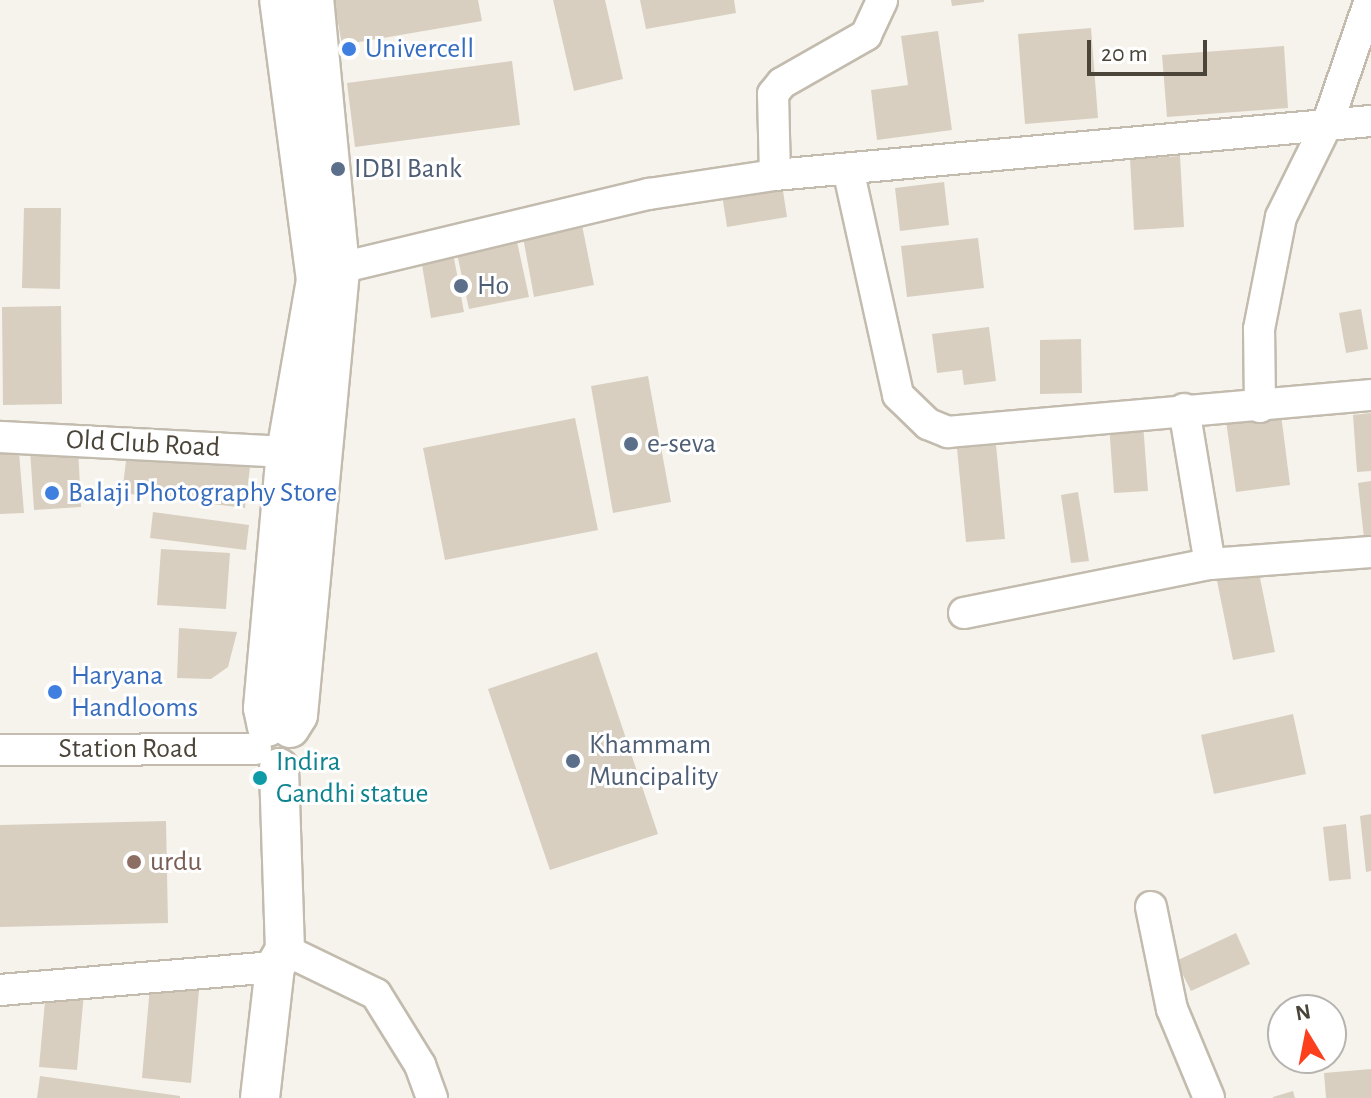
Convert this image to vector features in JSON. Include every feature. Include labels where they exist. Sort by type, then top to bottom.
[{"type":"street","points":[[260,1098],[280,958],[273,743],[263,708],[286,452],[316,280],[279,0]]},
{"type":"street","points":[[273,743],[298,715],[340,268],[314,0]]},
{"type":"street","points":[[775,175],[773,94],[782,83],[866,35],[882,0]]},
{"type":"street","points":[[1260,407],[1259,329],[1281,217],[1328,122],[1370,0]]},
{"type":"street","points":[[340,268],[649,194],[775,175],[1328,122],[1371,121]]},
{"type":"street","points":[[848,169],[898,395],[928,424],[948,432],[1371,395]]},
{"type":"street","points":[[1184,409],[1210,564]]},
{"type":"street","name":"Old Club Road","points":[[0,437],[286,452]]},
{"type":"street","points":[[964,613],[1210,564],[1371,552]]},
{"type":"street","name":"Station Road","points":[[0,750],[273,743]]},
{"type":"street","points":[[1151,907],[1172,1009],[1209,1098]]},
{"type":"street","points":[[0,990],[280,958],[376,994],[420,1065],[432,1098]]},
{"type":"building","points":[[334,0],[478,0],[482,21],[342,45]]},
{"type":"building","points":[[553,0],[605,0],[623,79],[574,91]]},
{"type":"building","points":[[640,0],[734,0],[736,13],[646,29]]},
{"type":"building","points":[[951,0],[984,0],[984,2],[952,6]]},
{"type":"building","points":[[1091,28],[1098,118],[1025,124],[1018,34]]},
{"type":"building","points":[[938,31],[952,130],[877,140],[871,90],[908,85],[901,36]]},
{"type":"building","points":[[1284,46],[1288,108],[1167,117],[1162,55]]},
{"type":"building","points":[[512,61],[520,125],[355,147],[347,83]]},
{"type":"building","points":[[1180,156],[1184,227],[1134,230],[1130,159]]},
{"type":"building","points":[[781,178],[787,217],[727,227],[721,188]]},
{"type":"building","points":[[944,182],[949,225],[900,231],[895,188]]},
{"type":"building","points":[[24,208],[61,208],[60,289],[22,288]]},
{"type":"building","points":[[582,225],[594,285],[534,297],[523,237]]},
{"type":"building","points":[[516,237],[529,297],[469,309],[456,249]]},
{"type":"building","points":[[978,238],[984,288],[907,297],[901,246]]},
{"type":"building","points":[[453,253],[464,312],[431,318],[421,259]]},
{"type":"building","points":[[61,306],[62,404],[3,405],[2,307]]},
{"type":"building","points":[[1361,309],[1368,349],[1346,353],[1339,313]]},
{"type":"building","points":[[989,327],[996,381],[964,385],[962,370],[937,373],[932,334]]},
{"type":"building","points":[[1081,339],[1082,393],[1040,394],[1040,340]]},
{"type":"building","name":"e-seva","points":[[648,376],[671,502],[613,513],[591,386]]},
{"type":"building","points":[[1371,413],[1371,471],[1357,472],[1353,415]]},
{"type":"building","points":[[1281,414],[1290,485],[1236,492],[1226,421]]},
{"type":"building","points":[[575,418],[598,530],[445,560],[423,448]]},
{"type":"building","points":[[1143,423],[1148,491],[1114,493],[1109,425]]},
{"type":"building","points":[[995,434],[1005,539],[966,542],[956,438]]},
{"type":"building","points":[[18,440],[24,513],[0,514],[0,442]]},
{"type":"building","points":[[128,445],[251,459],[245,508],[122,493]]},
{"type":"building","points":[[78,447],[81,507],[34,510],[30,450]]},
{"type":"building","points":[[1371,481],[1371,537],[1364,538],[1358,483]]},
{"type":"building","points":[[1078,492],[1089,561],[1071,563],[1061,495]]},
{"type":"building","points":[[153,512],[249,525],[246,550],[150,538]]},
{"type":"building","points":[[161,549],[230,553],[226,609],[157,605]]},
{"type":"building","points":[[1257,563],[1275,652],[1233,660],[1215,571]]},
{"type":"building","points":[[179,628],[237,632],[228,667],[211,679],[177,678]]},
{"type":"building","name":"Khammam Muncipality","points":[[597,652],[658,834],[550,870],[488,689]]},
{"type":"building","points":[[1293,714],[1306,774],[1214,794],[1201,735]]},
{"type":"building","points":[[1371,814],[1371,871],[1366,872],[1360,816]]},
{"type":"building","points":[[166,821],[168,923],[0,927],[0,825]]},
{"type":"building","points":[[1346,824],[1351,879],[1329,881],[1323,827]]},
{"type":"building","points":[[1236,933],[1250,964],[1191,991],[1176,961]]},
{"type":"building","points":[[150,986],[199,990],[191,1083],[142,1078]]},
{"type":"building","points":[[46,990],[84,993],[77,1070],[39,1067]]},
{"type":"building","points":[[1371,1069],[1371,1098],[1326,1098],[1324,1074],[1347,1074],[1347,1071]]},
{"type":"building","points":[[40,1076],[180,1096],[180,1098],[37,1098]]},
{"type":"building","points":[[1293,1091],[1295,1098],[1273,1098],[1273,1097]]},
{"type":"place","name":"Univercell","points":[[349,49]]},
{"type":"place","name":"IDBI Bank","points":[[338,169]]},
{"type":"place","name":"Ho","points":[[461,286]]},
{"type":"place","name":"e-seva","points":[[631,444]]},
{"type":"place","name":"Balaji Photography Store","points":[[52,493]]},
{"type":"place","name":"Haryana Handlooms","points":[[55,692]]},
{"type":"place","name":"Khammam Muncipality","points":[[573,761]]},
{"type":"place","name":"Indira Gandhi statue","points":[[260,778]]},
{"type":"place","name":"urdu","points":[[134,862]]}]
